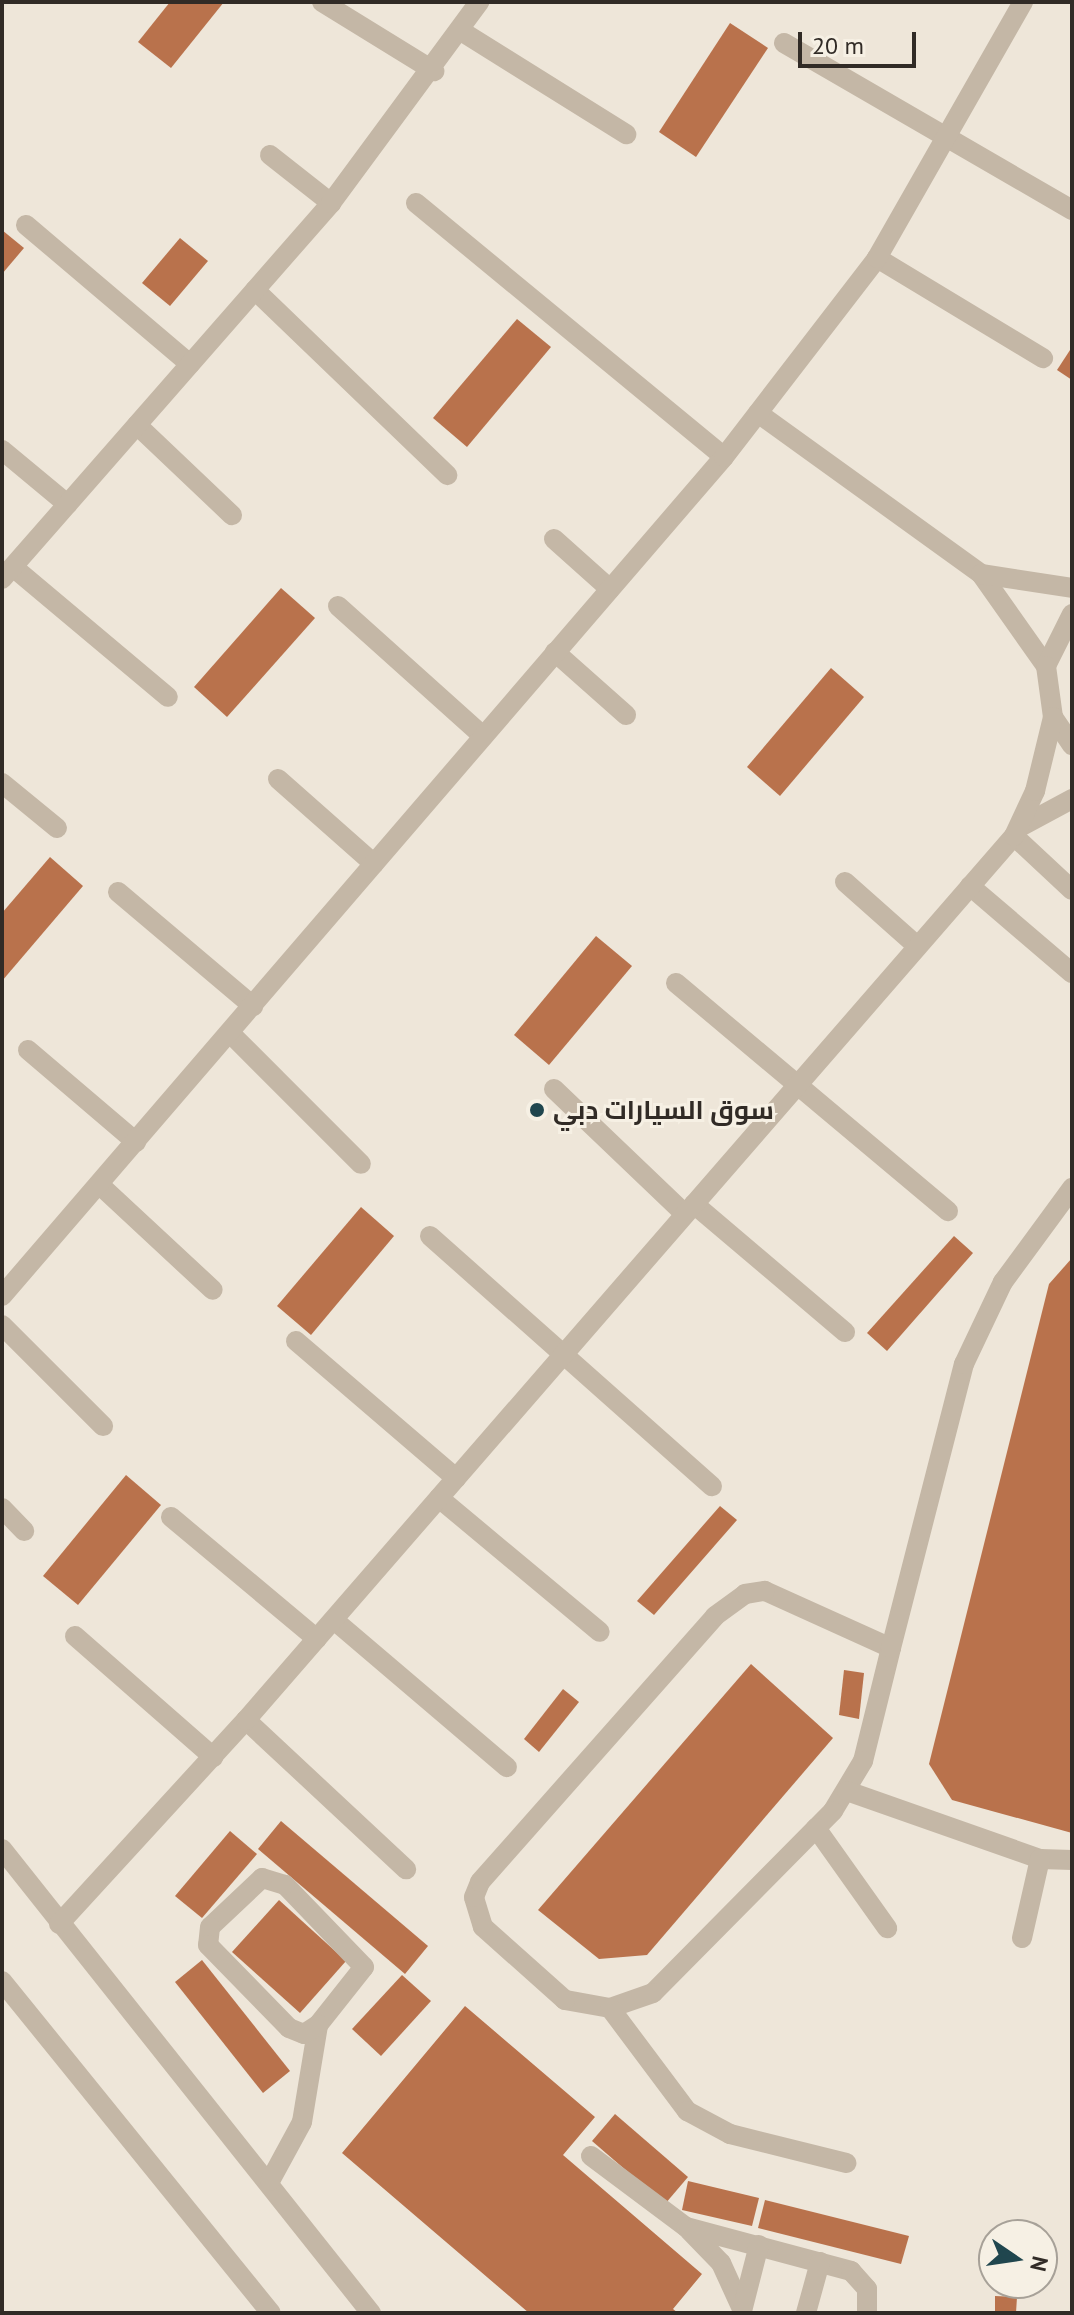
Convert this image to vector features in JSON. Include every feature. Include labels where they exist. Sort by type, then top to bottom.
[{"type":"street","points":[[322,2],[434,71]]},
{"type":"street","points":[[168,697],[7,573],[331,203],[434,71],[479,2]]},
{"type":"street","points":[[2,1296],[102,1187],[136,1142],[724,457],[877,258],[949,138],[1023,2]]},
{"type":"street","points":[[461,31],[626,134]]},
{"type":"street","points":[[784,43],[1072,210]]},
{"type":"street","points":[[270,155],[331,203]]},
{"type":"street","points":[[416,203],[724,457]]},
{"type":"street","points":[[26,225],[190,364]]},
{"type":"street","points":[[877,258],[1043,358]]},
{"type":"street","points":[[255,290],[447,475]]},
{"type":"street","points":[[758,413],[981,574],[1046,666],[1053,717],[1017,832]]},
{"type":"street","points":[[137,425],[232,515]]},
{"type":"street","points":[[2,450],[67,504]]},
{"type":"street","points":[[554,539],[610,589]]},
{"type":"street","points":[[981,574],[1072,588]]},
{"type":"street","points":[[338,606],[483,736]]},
{"type":"street","points":[[1046,666],[1072,614]]},
{"type":"street","points":[[555,652],[626,715]]},
{"type":"street","points":[[1053,717],[1072,745]]},
{"type":"street","points":[[278,779],[374,864]]},
{"type":"street","points":[[2,783],[57,828]]},
{"type":"street","points":[[59,1924],[334,1620],[1017,832],[1072,799]]},
{"type":"street","points":[[1017,832],[1072,890]]},
{"type":"street","points":[[845,882],[917,946]]},
{"type":"street","points":[[970,886],[1072,973]]},
{"type":"street","points":[[118,892],[253,1006]]},
{"type":"street","points":[[676,983],[948,1211]]},
{"type":"street","points":[[230,1033],[361,1164]]},
{"type":"street","points":[[28,1050],[136,1142]]},
{"type":"street","points":[[554,1089],[689,1209],[845,1332]]},
{"type":"street","points":[[102,1187],[213,1290]]},
{"type":"street","points":[[891,1648],[784,1594],[765,1591],[729,1602],[480,1882],[474,1897],[483,1927],[545,1988],[587,2007],[610,2008],[632,2003],[671,1978],[816,1828],[847,1791],[873,1728],[964,1364],[1003,1282],[1072,1188]]},
{"type":"street","points":[[430,1236],[567,1350],[712,1486]]},
{"type":"street","points":[[2,1325],[103,1426]]},
{"type":"street","points":[[296,1341],[456,1478]]},
{"type":"street","points":[[439,1498],[600,1632]]},
{"type":"street","points":[[2,1508],[24,1531]]},
{"type":"street","points":[[171,1517],[317,1639]]},
{"type":"street","points":[[334,1620],[507,1767]]},
{"type":"street","points":[[75,1636],[213,1757]]},
{"type":"street","points":[[246,1720],[406,1869]]},
{"type":"street","points":[[847,1791],[1040,1859],[1072,1860]]},
{"type":"street","points":[[816,1828],[887,1928]]},
{"type":"street","points":[[2,1849],[59,1924],[270,2181],[371,2313]]},
{"type":"street","points":[[1022,1938],[1040,1859]]},
{"type":"street","points":[[270,2181],[302,2122],[318,2025],[363,1977],[362,1958],[278,1880],[254,1881],[210,1927],[208,1945],[289,2028],[304,2034],[318,2025]]},
{"type":"street","points":[[2,1981],[271,2313]]},
{"type":"street","points":[[610,2008],[687,2111],[730,2134],[846,2163]]},
{"type":"street","points":[[591,2156],[686,2227],[721,2263],[742,2311]]},
{"type":"street","points":[[686,2227],[820,2262],[861,2279],[867,2313]]},
{"type":"street","points":[[742,2311],[759,2245]]},
{"type":"street","points":[[806,2313],[820,2262]]},
{"type":"building","points":[[170,2],[224,2],[171,68],[138,42]]},
{"type":"building","points":[[730,23],[768,48],[696,157],[659,132]]},
{"type":"building","points":[[2,230],[24,248],[2,274]]},
{"type":"building","points":[[180,238],[208,261],[170,306],[142,283]]},
{"type":"building","points":[[517,319],[551,347],[467,447],[433,418]]},
{"type":"building","points":[[1072,347],[1072,380],[1057,370]]},
{"type":"building","points":[[281,588],[315,618],[227,717],[194,687]]},
{"type":"building","points":[[831,668],[864,697],[780,796],[747,767]]},
{"type":"building","points":[[50,857],[83,886],[2,981],[2,913]]},
{"type":"building","points":[[596,936],[632,966],[549,1065],[514,1035]]},
{"type":"building","points":[[361,1207],[394,1236],[311,1335],[277,1306]]},
{"type":"building","points":[[954,1236],[973,1253],[887,1351],[867,1333]]},
{"type":"building","points":[[1072,1258],[1072,1833],[952,1800],[929,1764],[1049,1284]]},
{"type":"building","points":[[126,1475],[161,1505],[78,1605],[43,1576]]},
{"type":"building","points":[[720,1506],[737,1520],[654,1615],[637,1601]]},
{"type":"building","points":[[751,1664],[833,1738],[647,1955],[599,1959],[538,1910]]},
{"type":"building","points":[[844,1670],[864,1673],[859,1719],[839,1715]]},
{"type":"building","points":[[563,1689],[579,1702],[539,1752],[524,1739]]},
{"type":"building","points":[[281,1821],[428,1946],[405,1974],[258,1849]]},
{"type":"building","points":[[230,1831],[257,1854],[202,1918],[175,1896]]},
{"type":"building","points":[[279,1900],[346,1961],[300,2013],[232,1952]]},
{"type":"building","points":[[202,1960],[290,2071],[263,2093],[175,1982]]},
{"type":"building","points":[[402,1975],[431,2001],[381,2056],[352,2029]]},
{"type":"building","points":[[465,2006],[595,2117],[563,2155],[702,2274],[673,2309],[678,2313],[529,2313],[342,2153]]},
{"type":"building","points":[[615,2114],[688,2177],[665,2204],[592,2141]]},
{"type":"building","points":[[688,2181],[759,2198],[752,2226],[682,2210]]},
{"type":"building","points":[[765,2200],[909,2236],[901,2264],[758,2228]]},
{"type":"building","points":[[995,2299],[1017,2299],[1016,2313],[995,2313]]},
{"type":"place","name":"سوق السيارات دبي","points":[[537,1110]]}]
